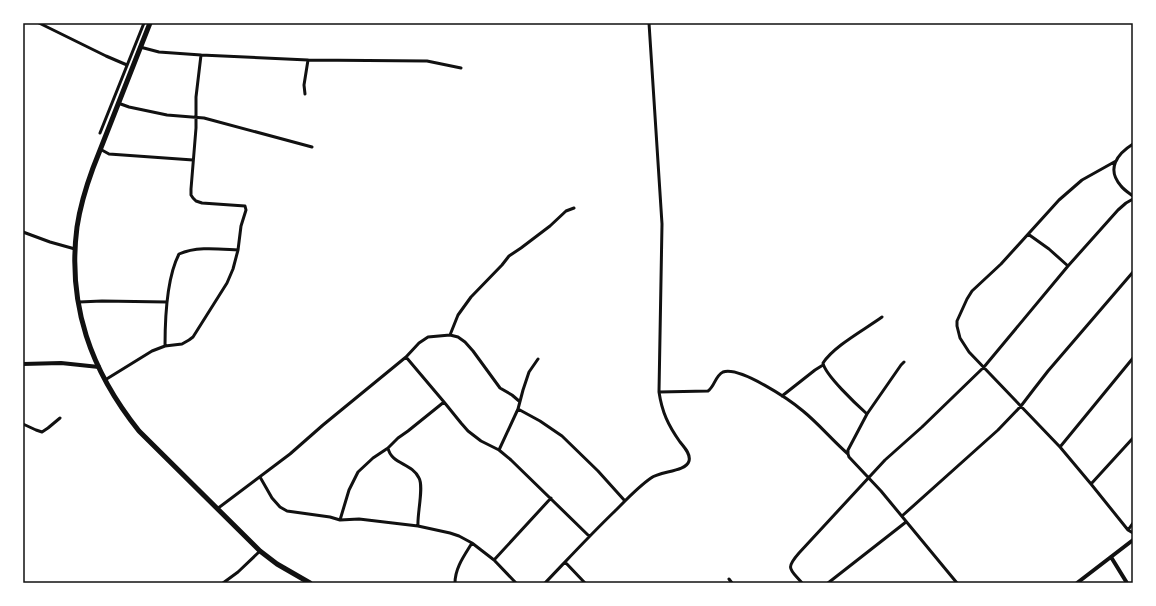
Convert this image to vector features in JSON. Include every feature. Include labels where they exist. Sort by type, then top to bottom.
[{"type":"highway","points":[[150,23],[91,174],[77,226],[75,249],[76,292],[82,323],[88,343],[105,380],[123,411],[139,431],[260,551],[277,564],[310,583]]},
{"type":"street","points":[[39,23],[127,65]]},
{"type":"street","points":[[100,133],[144,23]]},
{"type":"street","points":[[545,583],[589,536],[641,486],[653,476],[683,468],[689,460],[688,453],[667,422],[661,406],[659,392],[662,224],[649,23]]},
{"type":"street","points":[[140,47],[159,52],[201,55],[308,60],[427,61],[461,68]]},
{"type":"street","points":[[105,380],[152,351],[165,346],[182,344],[193,337],[227,282],[236,260],[241,226],[246,210],[245,206],[207,204],[196,201],[191,195],[196,97],[201,55]]},
{"type":"street","points":[[305,94],[304,85],[308,60]]},
{"type":"street","points":[[118,104],[162,114],[204,118],[312,147]]},
{"type":"street","points":[[1133,144],[1122,152],[1114,166],[1116,178],[1121,186],[1133,196]]},
{"type":"street","points":[[100,149],[109,154],[193,160]]},
{"type":"street","points":[[1116,161],[1082,180],[1059,200],[993,272],[972,291],[957,321],[957,326],[960,338],[970,352],[1060,447],[1128,530],[1133,533]]},
{"type":"street","points":[[802,583],[791,570],[791,562],[885,460],[984,367],[1068,266],[1118,210],[1133,199]]},
{"type":"street","points":[[450,335],[458,315],[471,297],[509,256],[550,226],[568,209],[574,208]]},
{"type":"street","points":[[23,232],[75,249]]},
{"type":"street","points":[[1028,234],[1049,249],[1068,266]]},
{"type":"street","points":[[165,346],[167,302],[172,277],[179,254],[208,249],[238,250]]},
{"type":"street","points":[[902,516],[998,430],[1022,406],[1048,371],[1133,272]]},
{"type":"street","points":[[78,302],[167,302]]},
{"type":"street","points":[[782,396],[814,370],[823,365],[836,349],[882,317]]},
{"type":"street","points":[[217,509],[290,454],[406,357],[418,343],[424,339],[450,335],[458,337],[473,351],[500,388],[519,401]]},
{"type":"street","points":[[406,357],[468,430],[481,441],[499,450],[522,469],[589,536]]},
{"type":"street","points":[[1060,447],[1133,358]]},
{"type":"street","points":[[499,450],[518,409],[519,401],[529,372],[538,359]]},
{"type":"street","points":[[848,454],[848,450],[867,414],[904,362]]},
{"type":"street","points":[[23,364],[61,363],[99,367]]},
{"type":"street","points":[[823,365],[845,393],[867,414]]},
{"type":"street","points":[[659,392],[708,391],[719,375],[723,372],[727,372],[750,378],[782,396],[804,412],[848,454],[849,457],[881,491],[957,583]]},
{"type":"street","points":[[340,520],[349,490],[358,472],[373,458],[388,448],[398,438],[444,402]]},
{"type":"street","points":[[518,409],[562,436],[625,501]]},
{"type":"street","points":[[23,424],[42,432],[60,418]]},
{"type":"street","points":[[1091,484],[1133,438]]},
{"type":"street","points":[[388,448],[392,457],[412,469],[420,479],[421,486],[418,526]]},
{"type":"street","points":[[260,477],[272,498],[280,507],[287,511],[330,517],[340,520],[359,519],[418,526],[450,533],[466,539],[494,560],[516,583]]},
{"type":"street","points":[[494,560],[551,498]]},
{"type":"street","points":[[828,583],[906,522]]},
{"type":"street","points":[[1128,530],[1133,524]]},
{"type":"street","points":[[1076,583],[1133,540]]},
{"type":"street","points":[[455,583],[458,565],[472,543]]},
{"type":"street","points":[[223,583],[238,572],[260,551]]},
{"type":"street","points":[[1111,556],[1127,583]]},
{"type":"street","points":[[565,562],[585,583]]},
{"type":"street","points":[[729,579],[732,583]]}]
